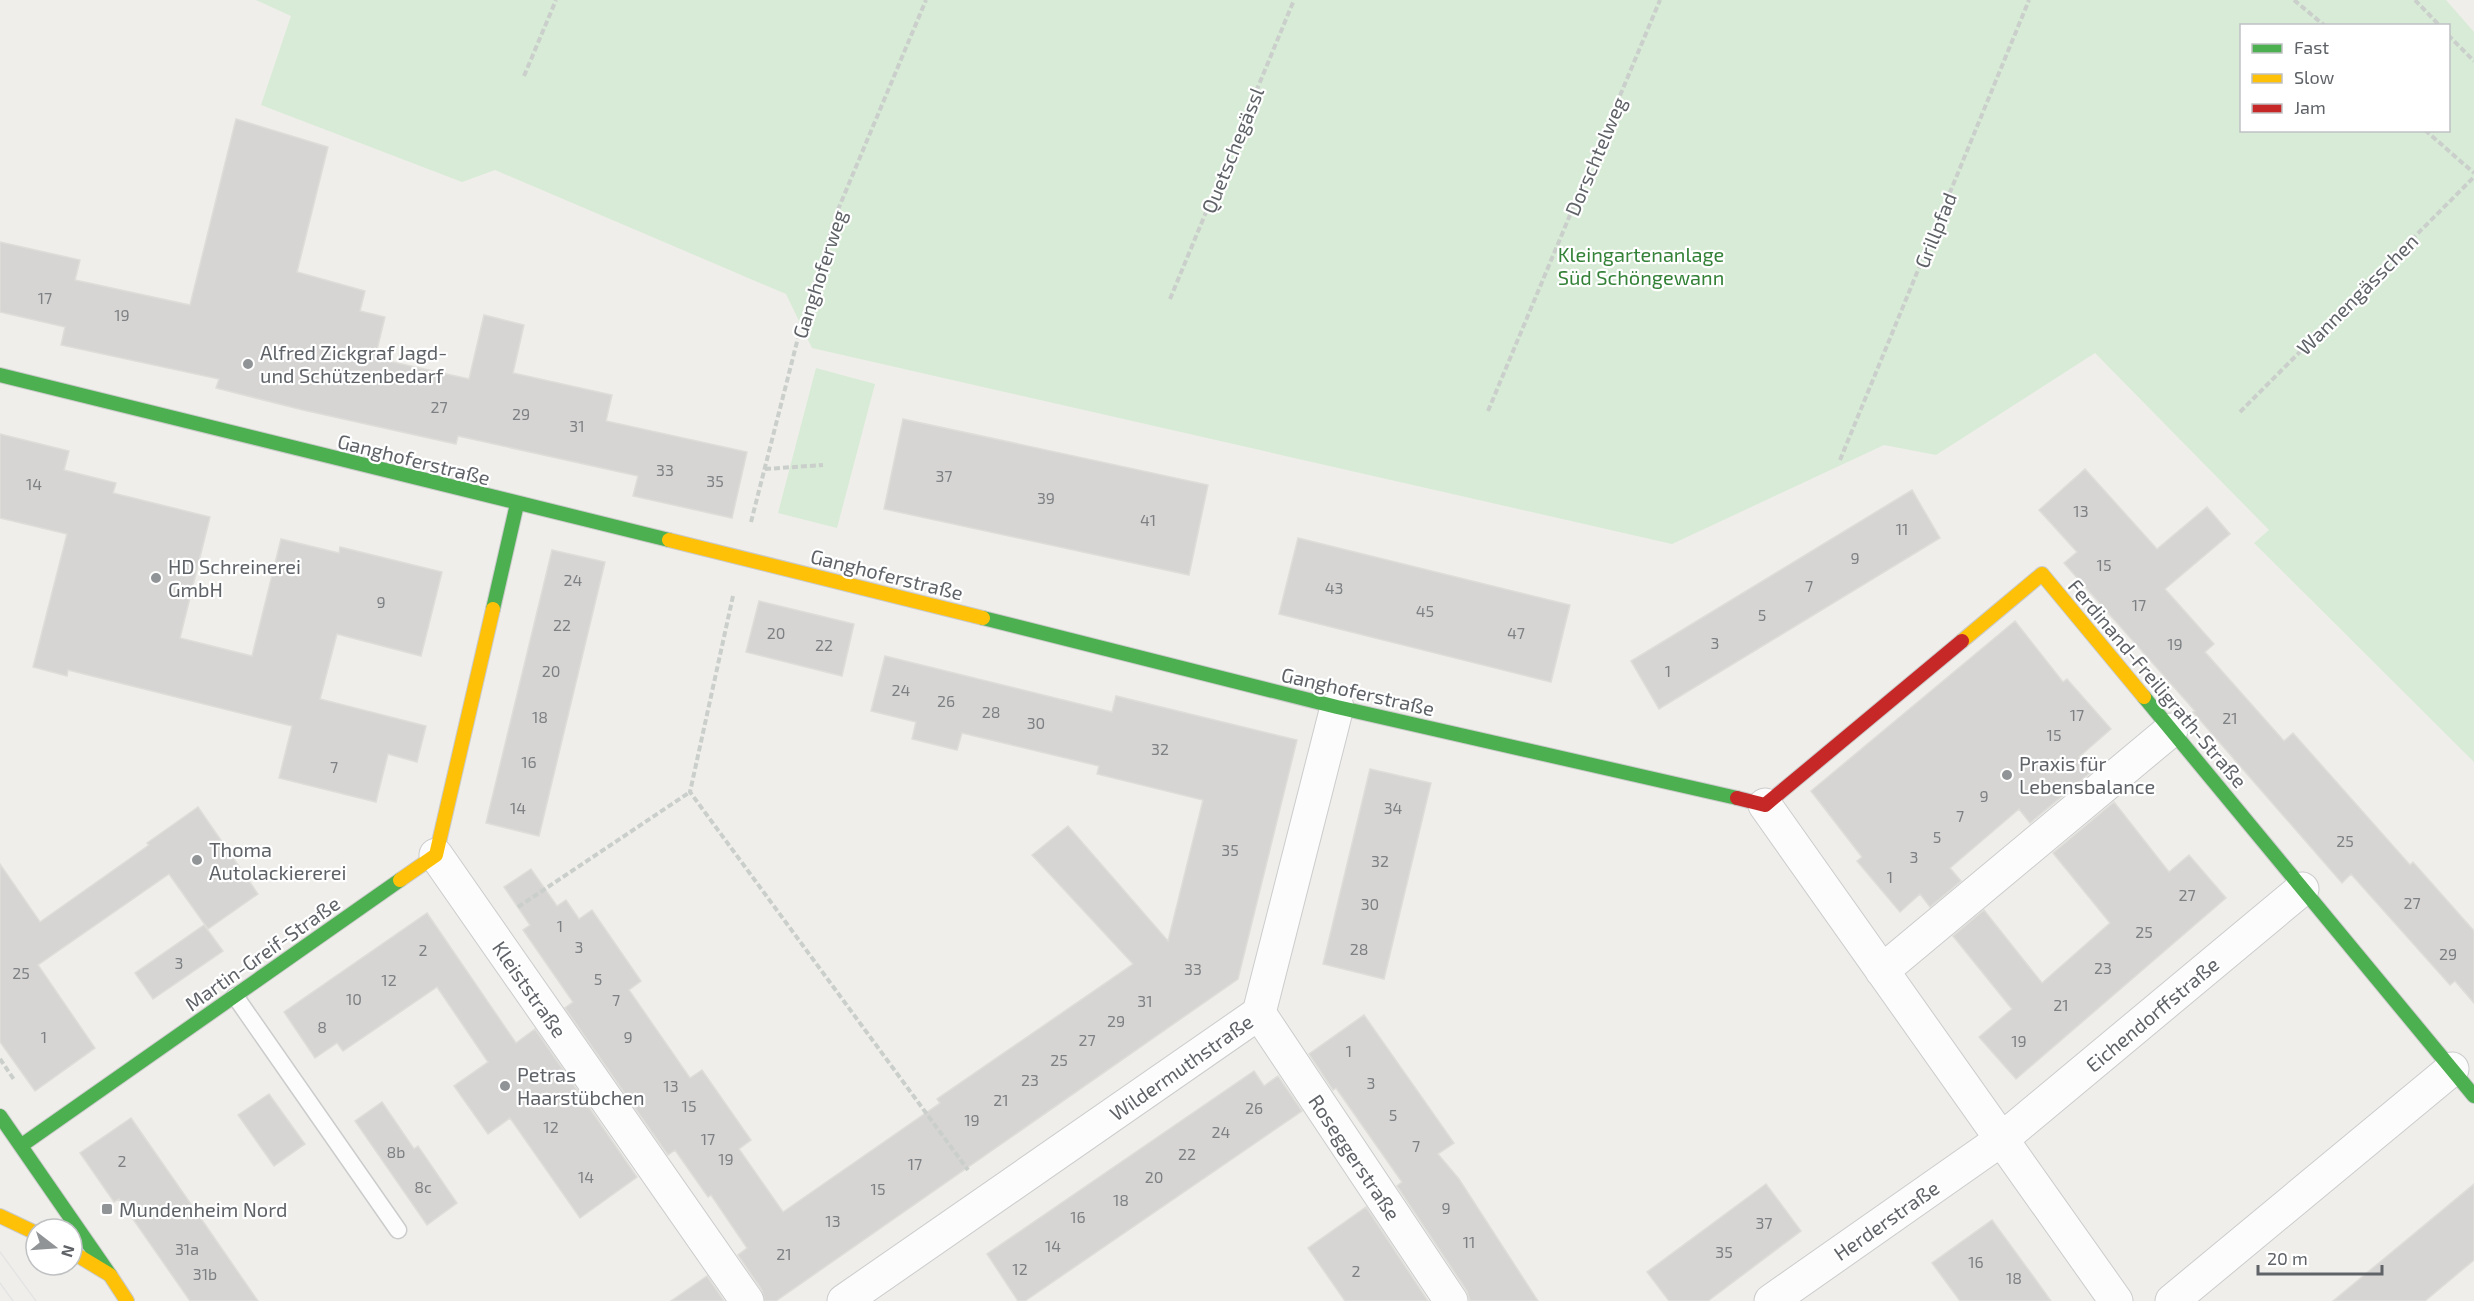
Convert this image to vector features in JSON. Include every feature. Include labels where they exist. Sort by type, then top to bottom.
[{"type":"street","name":"Ganghoferstraße","points":[[0,375],[1336,707],[1765,805]]},
{"type":"street","points":[[436,855],[517,504]]},
{"type":"street","name":"Ferdinand-Freiligrath-Straße","points":[[1765,805],[2042,574],[2474,1095]]},
{"type":"street","name":"Wildermuthstraße","points":[[844,1301],[1259,1013],[1336,707]]},
{"type":"street","points":[[1882,971],[2171,730]]},
{"type":"street","points":[[1765,805],[2116,1301]]},
{"type":"street","name":"Kleiststraße","points":[[436,855],[747,1301]]},
{"type":"street","name":"Martin-Greif-Straße","points":[[22,1145],[436,855]]},
{"type":"street","name":"Eichendorffstraße","points":[[2002,1140],[2302,889]]},
{"type":"street","name":"Roseggerstraße","points":[[1259,1013],[1451,1301]]},
{"type":"street","points":[[2172,1301],[2452,1069]]},
{"type":"street","points":[[0,1116],[127,1301]]},
{"type":"street","name":"Herderstraße","points":[[1771,1301],[2002,1140]]},
{"type":"street","points":[[0,1216],[24,1227]]},
{"type":"street","points":[[84,1259],[110,1275]]},
{"type":"lane","points":[[235,996],[398,1230]]},
{"type":"path","points":[[524,76],[555,0]]},
{"type":"path","name":"Ganghoferweg","points":[[690,792],[742,558],[799,334],[837,212],[926,0]]},
{"type":"path","name":"Quetschegässl","points":[[1170,299],[1294,0]]},
{"type":"path","name":"Dorschtelweg","points":[[1488,411],[1660,0]]},
{"type":"path","name":"Grillpfad","points":[[1840,460],[2030,0]]},
{"type":"path","points":[[2294,0],[2323,24]]},
{"type":"path","points":[[2415,0],[2438,24]]},
{"type":"path","points":[[2450,37],[2474,61]]},
{"type":"path","points":[[2427,132],[2474,175]]},
{"type":"path","name":"Wannengässchen","points":[[2240,412],[2474,175]]},
{"type":"path","points":[[765,469],[823,465]]},
{"type":"path","points":[[487,927],[690,792],[990,1200]]},
{"type":"green space","name":"Kleingartenanlage Süd Schöngewann","points":[[256,0],[2446,0],[2474,32],[2474,762],[2254,543],[2269,530],[2095,353],[1936,455],[1884,445],[1672,544],[812,348],[786,294],[495,170],[462,182],[261,105],[291,16]]},
{"type":"green space","points":[[816,368],[875,384],[837,528],[778,513]]},
{"type":"building","points":[[236,119],[328,147],[297,272],[365,291],[360,311],[385,317],[375,358],[469,379],[484,315],[524,325],[513,373],[612,395],[606,421],[747,452],[732,518],[633,496],[638,476],[458,436],[456,444],[303,410],[216,388],[219,379],[61,345],[65,327],[0,312],[0,242],[80,260],[75,280],[190,305]]},
{"type":"building","points":[[903,419],[1208,485],[1189,575],[884,509]]},
{"type":"building","points":[[0,434],[69,451],[64,470],[116,483],[113,493],[210,517],[180,638],[252,656],[281,539],[339,553],[340,547],[442,572],[421,656],[337,634],[320,699],[426,726],[417,762],[388,754],[376,802],[279,778],[292,726],[68,670],[67,676],[33,667],[67,534],[0,518]]},
{"type":"building","points":[[2085,469],[2157,549],[2207,507],[2230,534],[2165,589],[2214,644],[2205,652],[2284,741],[2293,733],[2410,865],[2413,862],[2474,931],[2474,1003],[2455,981],[2450,985],[2351,874],[2342,883],[2193,712],[2195,711],[2064,563],[2077,552],[2039,510]]},
{"type":"building","points":[[1912,490],[1940,538],[1659,709],[1631,661]]},
{"type":"building","points":[[1298,538],[1570,605],[1551,682],[1279,614]]},
{"type":"building","points":[[552,550],[605,562],[539,836],[486,823]]},
{"type":"building","points":[[759,601],[854,624],[842,676],[746,652]]},
{"type":"building","points":[[2015,621],[2063,682],[2067,679],[2111,729],[2079,757],[2091,772],[2030,823],[2019,809],[1950,868],[1961,881],[1930,907],[1920,894],[1900,912],[1857,861],[1862,857],[1811,791]]},
{"type":"building","points":[[885,656],[1112,712],[1116,696],[1297,740],[1238,979],[776,1301],[765,1301],[762,1290],[738,1255],[747,1248],[711,1195],[708,1197],[675,1150],[668,1155],[565,1008],[573,1002],[523,930],[530,925],[504,887],[531,869],[557,906],[566,900],[579,919],[592,910],[641,981],[629,990],[690,1078],[702,1070],[751,1140],[739,1149],[783,1212],[940,1103],[937,1099],[1133,964],[1032,855],[1068,826],[1168,941],[1203,800],[1097,774],[1099,766],[962,733],[957,750],[912,739],[916,722],[871,711]]},
{"type":"building","points":[[1370,769],[1431,783],[1384,979],[1323,964]]},
{"type":"building","points":[[2114,802],[2169,872],[2189,855],[2226,898],[2016,1079],[1979,1037],[2012,1009],[1953,936],[1984,910],[2042,983],[2110,923],[2053,853]]},
{"type":"building","points":[[198,807],[258,894],[208,929],[169,874],[38,965],[95,1048],[35,1091],[0,1042],[0,864],[40,922],[149,845],[147,843]]},
{"type":"building","points":[[427,913],[516,1043],[535,1029],[637,1177],[580,1218],[510,1118],[488,1134],[454,1086],[488,1062],[437,987],[343,1051],[337,1043],[315,1058],[284,1012]]},
{"type":"building","points":[[204,925],[223,951],[153,999],[135,973]]},
{"type":"building","points":[[1364,1015],[1454,1143],[1438,1154],[1459,1179],[1538,1301],[1470,1301],[1467,1291],[1397,1186],[1402,1182],[1336,1088],[1333,1090],[1309,1054]]},
{"type":"building","points":[[1254,1071],[1264,1086],[1278,1076],[1302,1111],[1025,1301],[1018,1301],[987,1254]]},
{"type":"building","points":[[269,1094],[305,1144],[274,1166],[238,1115]]},
{"type":"building","points":[[382,1102],[414,1149],[418,1146],[457,1203],[427,1225],[355,1121]]},
{"type":"building","points":[[131,1118],[258,1301],[190,1301],[119,1199],[114,1202],[80,1153]]},
{"type":"building","points":[[1766,1184],[1801,1231],[1708,1301],[1669,1301],[1647,1272]]},
{"type":"building","points":[[2474,1184],[2474,1260],[2425,1301],[2333,1301]]},
{"type":"building","points":[[1366,1207],[1428,1301],[1345,1301],[1308,1248]]},
{"type":"building","points":[[1992,1220],[2051,1301],[1960,1301],[1932,1263]]},
{"type":"building","points":[[707,1276],[724,1301],[671,1301]]},
{"type":"tram line","points":[[0,1252],[36,1301]]},
{"type":"tram line","points":[[0,1283],[13,1301]]},
{"type":"traffic: fast","points":[[0,375],[669,540]]},
{"type":"traffic: fast","points":[[493,609],[517,504]]},
{"type":"traffic: fast","points":[[983,618],[1337,707],[1737,798]]},
{"type":"traffic: fast","points":[[2144,697],[2474,1096]]},
{"type":"traffic: fast","points":[[22,1145],[400,880]]},
{"type":"traffic: fast","points":[[0,1116],[110,1275]]},
{"type":"traffic: slow","points":[[669,540],[983,618]]},
{"type":"traffic: slow","points":[[1962,641],[2042,574],[2144,697]]},
{"type":"traffic: slow","points":[[400,880],[436,855],[493,609]]},
{"type":"traffic: slow","points":[[0,1216],[24,1227]]},
{"type":"traffic: slow","points":[[84,1259],[110,1275],[127,1301]]},
{"type":"traffic: jam","points":[[1737,798],[1765,805],[1962,641]]},
{"type":"place","name":"Alfred Zickgraf Jagd- und Schützenbedarf","points":[[248,364]]},
{"type":"place","name":"HD Schreinerei GmbH","points":[[156,578]]},
{"type":"place","name":"Praxis für Lebensbalance","points":[[2007,775]]},
{"type":"place","name":"Thoma Autolackiererei","points":[[197,860]]},
{"type":"place","name":"Petras Haarstübchen","points":[[505,1086]]},
{"type":"place","name":"Mundenheim Nord","points":[[107,1209]]}]
